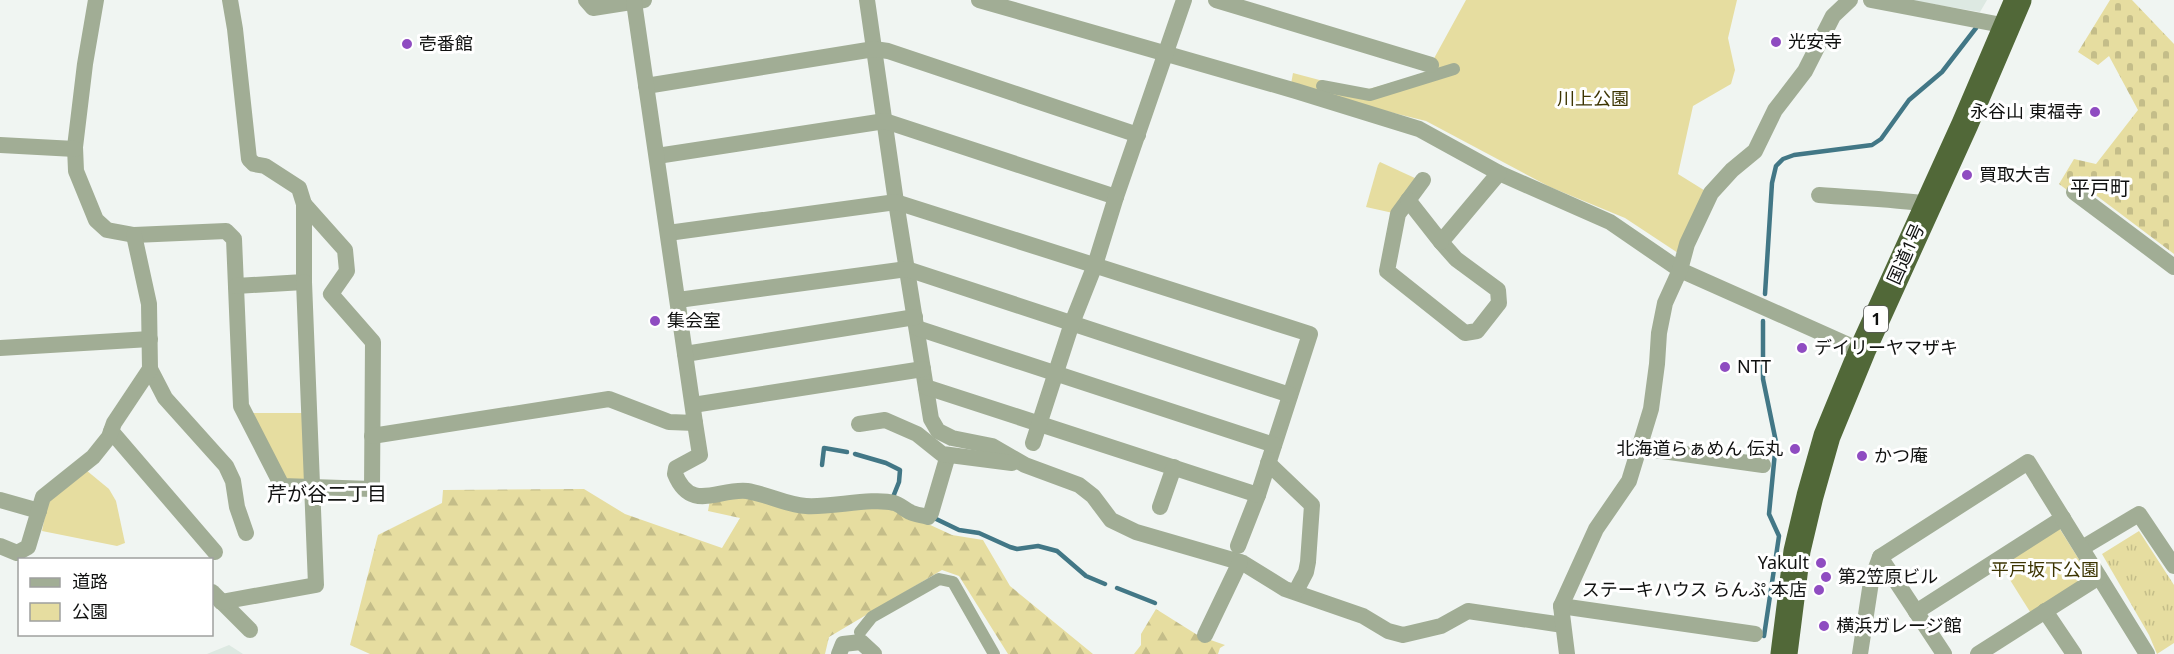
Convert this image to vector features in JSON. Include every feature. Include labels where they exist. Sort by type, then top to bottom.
[{"type":"highway","name":"国道1号","points":[[1784,654],[1797,551],[1827,436],[1862,351],[2018,0]]},
{"type":"street","points":[[96,0],[85,64],[75,149],[76,171],[96,220],[107,230],[134,235],[226,231],[234,239],[241,406],[282,486],[372,489],[373,342],[331,294],[347,271],[345,250],[304,204]]},
{"type":"street","points":[[216,597],[316,585],[304,282],[304,204],[299,188],[265,166],[254,164],[249,159],[230,0]]},
{"type":"street","points":[[586,0],[593,8],[640,1],[646,86],[700,455],[676,468],[675,474],[684,489],[692,495],[710,497],[748,491],[804,506],[894,503],[912,513],[928,516],[931,513],[948,455]]},
{"type":"street","points":[[867,0],[896,202],[931,419],[938,430],[952,438],[992,446],[1025,465],[1079,485],[1093,496],[1111,520],[1136,532],[1239,554],[1285,589],[1363,616],[1388,631],[1403,635],[1441,626],[1468,610],[1563,625]]},
{"type":"street","points":[[1033,443],[1072,323],[1095,265],[1184,0]]},
{"type":"street","points":[[1215,0],[1454,69],[1370,94],[1322,86]]},
{"type":"street","points":[[1567,654],[1561,606],[1596,529],[1629,481],[1641,448],[1655,387],[1659,333],[1665,303],[1680,270],[1682,247],[1711,193],[1732,170],[1755,151],[1775,110],[1805,71],[1833,16],[1850,0]]},
{"type":"street","points":[[1871,0],[2007,26]]},
{"type":"street","points":[[986,1],[1166,55],[1294,86],[1419,129],[1499,173],[1610,222],[1680,270],[1862,351]]},
{"type":"street","points":[[646,86],[874,49],[888,51],[1138,135]]},
{"type":"street","points":[[657,156],[885,122],[1116,197]]},
{"type":"street","points":[[0,146],[75,149]]},
{"type":"street","points":[[1441,242],[1499,173]]},
{"type":"street","points":[[1408,200],[1456,259],[1498,291],[1499,303],[1478,331],[1465,333],[1388,271],[1398,214],[1408,200],[1423,180]]},
{"type":"street","points":[[2074,192],[2174,267]]},
{"type":"street","points":[[1819,195],[1864,199],[1891,198],[1929,204]]},
{"type":"street","points":[[668,233],[896,202],[1310,334],[1239,554],[1205,635]]},
{"type":"street","points":[[134,235],[149,304],[150,369],[165,398],[226,466],[233,481],[237,507],[246,533]]},
{"type":"street","points":[[678,300],[907,269],[1290,395]]},
{"type":"street","points":[[236,286],[304,282]]},
{"type":"street","points":[[685,354],[916,323],[1056,373],[1275,445]]},
{"type":"street","points":[[0,348],[150,339]]},
{"type":"street","points":[[0,546],[17,553],[28,546],[43,497],[93,457],[109,437],[114,423],[150,369]]},
{"type":"street","points":[[693,405],[923,369]]},
{"type":"street","points":[[926,387],[1258,495]]},
{"type":"street","points":[[372,436],[609,399],[669,422],[695,423]]},
{"type":"street","points":[[859,424],[885,420],[917,434],[942,454],[1025,465]]},
{"type":"street","points":[[111,431],[215,552]]},
{"type":"street","points":[[1641,448],[1763,465]]},
{"type":"street","points":[[1860,654],[1871,582],[1880,557],[2028,462],[2147,654]]},
{"type":"street","points":[[1268,463],[1312,505],[1308,562],[1306,572],[1296,591]]},
{"type":"street","points":[[1160,507],[1174,468]]},
{"type":"street","points":[[0,500],[39,511]]},
{"type":"street","points":[[2082,548],[2139,514],[2174,566]]},
{"type":"street","points":[[1916,612],[2063,518]]},
{"type":"street","points":[[1880,557],[1944,654]]},
{"type":"street","points":[[1987,652],[2099,577]]},
{"type":"street","points":[[860,632],[872,617],[939,579],[953,582],[994,654]]},
{"type":"street","points":[[216,597],[250,630]]},
{"type":"street","points":[[1561,606],[1755,634]]},
{"type":"street","points":[[2045,611],[2074,654]]},
{"type":"street","points":[[839,654],[843,644],[861,642],[874,654]]},
{"type":"shaded area","points":[[1908,0],[1987,0],[1980,12]]},
{"type":"shaded area","points":[[229,645],[243,654],[207,654]]},
{"type":"green space","name":"川上公園","points":[[1466,0],[1737,0],[1728,38],[1735,70],[1731,84],[1693,106],[1678,174],[1707,192],[1678,253],[1625,218],[1550,187],[1426,121],[1337,99],[1291,84],[1293,73],[1346,87],[1369,89],[1426,73]]},
{"type":"green space","points":[[2110,0],[2132,0],[2174,44],[2174,254],[2089,190],[2080,176],[2067,190],[2059,184],[2074,159],[2096,164],[2138,110],[2109,56],[2098,65],[2078,52]]},
{"type":"green space","points":[[1380,162],[1417,179],[1393,213],[1366,207]]},
{"type":"green space","points":[[249,413],[305,413],[307,482],[285,481]]},
{"type":"green space","points":[[86,470],[109,489],[116,501],[125,543],[117,546],[42,531],[48,501]]},
{"type":"green space","points":[[584,489],[625,514],[722,548],[740,518],[708,511],[710,500],[736,494],[887,505],[952,535],[983,540],[1010,586],[1093,654],[1008,654],[959,576],[942,570],[829,637],[825,654],[370,654],[350,645],[378,535],[442,503],[443,490]]},
{"type":"green space","name":"平戸坂下公園","points":[[2058,526],[2090,577],[2032,615],[2000,564]]},
{"type":"green space","points":[[2139,531],[2174,585],[2174,643],[2157,654],[2149,635],[2102,554]]},
{"type":"green space","points":[[1156,609],[1199,636],[1225,645],[1220,648],[1218,654],[1134,654],[1141,645],[1141,634]]},
{"type":"waterway","points":[[1765,294],[1772,183],[1776,166],[1783,159],[1794,155],[1872,145],[1881,139],[1909,100],[1942,72],[1976,28]]},
{"type":"waterway","points":[[1763,321],[1763,379],[1776,442],[1769,514],[1779,536],[1764,636]]},
{"type":"waterway","points":[[822,465],[824,448],[847,452]]},
{"type":"waterway","points":[[855,454],[886,463],[900,470],[899,482],[893,497],[896,498]]},
{"type":"waterway","points":[[932,517],[959,530],[979,533],[1017,549],[1038,546],[1057,551],[1086,576],[1105,584]]},
{"type":"waterway","points":[[1117,588],[1155,603]]},
{"type":"place","name":"光安寺","points":[[1776,42]]},
{"type":"place","name":"壱番館","points":[[407,44]]},
{"type":"place","name":"永谷山 東福寺","points":[[2095,112]]},
{"type":"place","name":"買取大吉","points":[[1967,175]]},
{"type":"place","name":"集会室","points":[[655,321]]},
{"type":"place","name":"デイリーヤマザキ","points":[[1802,348]]},
{"type":"place","name":"NTT","points":[[1725,367]]},
{"type":"place","name":"北海道らぁめん 伝丸","points":[[1795,449]]},
{"type":"place","name":"かつ庵","points":[[1862,456]]},
{"type":"place","name":"Yakult","points":[[1821,563]]},
{"type":"place","name":"第2笠原ビル","points":[[1826,577]]},
{"type":"place","name":"ステーキハウス らんぷ 本店","points":[[1819,590]]},
{"type":"place","name":"横浜ガレージ館","points":[[1824,626]]},
{"type":"district","name":"平戸町","points":[[2100,188]]},
{"type":"district","name":"芹が谷二丁目","points":[[327,494]]}]
